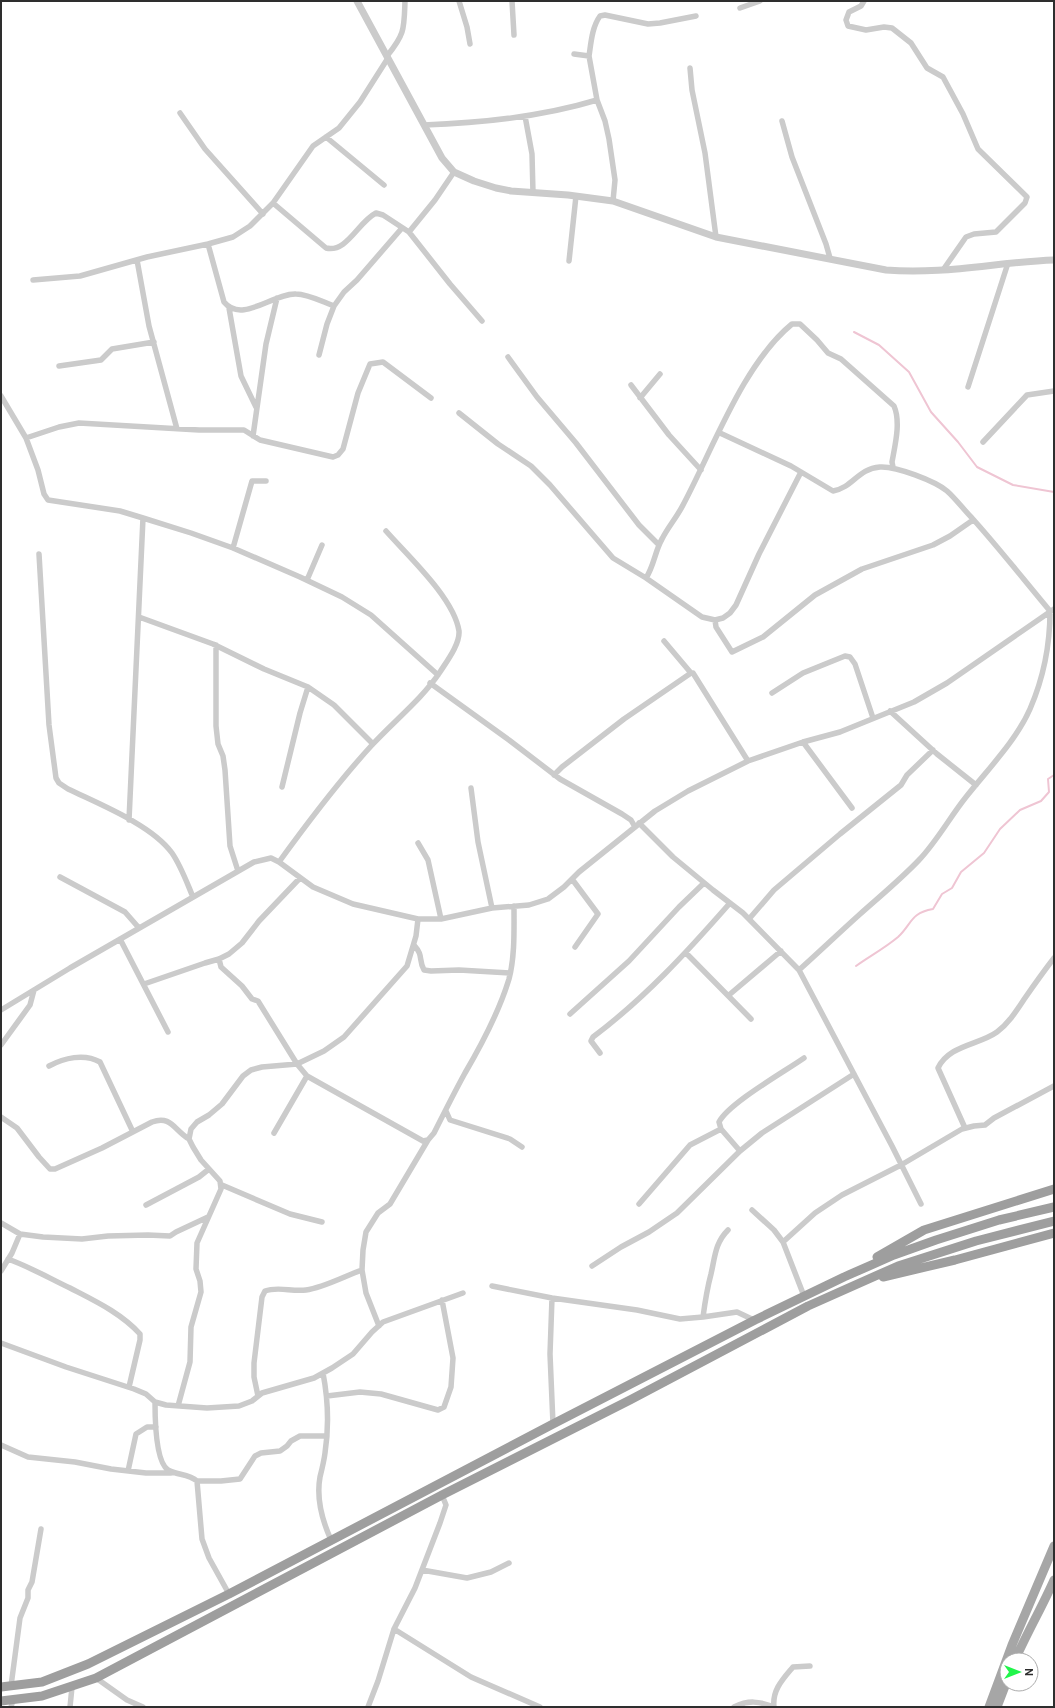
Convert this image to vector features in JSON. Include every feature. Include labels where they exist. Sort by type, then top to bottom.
[{"type":"highway","points":[[844,1277],[924,1230],[1054,1189]]},
{"type":"highway","points":[[1,1687],[42,1682],[88,1664],[229,1594],[755,1320],[844,1277],[917,1246],[970,1228],[1054,1207]]},
{"type":"highway","points":[[1,1701],[12,1704],[72,1687],[96,1678],[442,1495],[630,1400],[808,1306],[859,1282],[898,1266],[976,1241],[1054,1221]]},
{"type":"highway","points":[[859,1282],[955,1260],[1054,1233]]},
{"type":"main road","points":[[989,1707],[1012,1645],[1054,1546]]},
{"type":"main road","points":[[1019,1652],[1054,1580]]},
{"type":"main road","points":[[997,1707],[1003,1692]]},
{"type":"street","points":[[357,1],[442,158],[454,172],[474,181],[511,192],[576,196],[613,201],[716,237],[886,270],[943,270],[1054,260]]},
{"type":"street","points":[[33,280],[80,276],[136,260],[233,237],[250,226],[273,203],[313,146],[339,128],[360,102],[397,43],[403,30],[405,1]]},
{"type":"street","points":[[459,1],[467,27],[470,44]]},
{"type":"street","points":[[512,1],[514,36]]},
{"type":"street","points":[[740,8],[760,1]]},
{"type":"street","points":[[864,1],[861,6],[849,12],[846,20],[848,26],[866,30],[884,27],[892,28],[911,43],[927,68],[943,77],[963,114],[978,149],[1026,197],[1025,203],[996,232],[974,234],[966,237],[943,270]]},
{"type":"street","points":[[613,201],[613,161],[606,122],[597,100],[590,56],[591,40],[597,20],[600,16],[605,16],[648,24],[696,16]]},
{"type":"street","points":[[574,54],[590,56]]},
{"type":"street","points":[[690,68],[692,90],[706,161],[716,237]]},
{"type":"street","points":[[424,125],[477,122],[525,116],[565,110],[597,100]]},
{"type":"street","points":[[180,113],[205,149],[263,214]]},
{"type":"street","points":[[525,116],[532,154],[534,193]]},
{"type":"street","points":[[782,121],[792,157],[830,258]]},
{"type":"street","points":[[326,137],[384,185]]},
{"type":"street","points":[[409,232],[435,200],[454,172]]},
{"type":"street","points":[[569,260],[576,196]]},
{"type":"street","points":[[273,203],[326,248],[333,250],[341,247],[368,217],[376,213],[383,215],[409,232],[450,284],[482,321]]},
{"type":"street","points":[[319,355],[327,324],[334,306],[344,292],[357,280],[402,228]]},
{"type":"street","points":[[208,244],[224,302],[229,308],[236,311],[246,309],[288,294],[297,294],[334,306]]},
{"type":"street","points":[[136,260],[154,342],[177,428]]},
{"type":"street","points":[[968,387],[1008,263]]},
{"type":"street","points":[[253,436],[266,344],[277,298]]},
{"type":"street","points":[[229,308],[242,376],[256,408]]},
{"type":"street","points":[[646,578],[651,570],[662,537],[682,507],[735,401],[757,364],[785,329],[792,324],[800,324],[817,340],[828,354],[841,359],[894,406],[897,427],[892,462],[893,467]]},
{"type":"street","points":[[59,366],[101,360],[112,349],[154,342]]},
{"type":"street","points":[[508,357],[537,397],[576,443],[639,525],[659,545]]},
{"type":"street","points":[[26,438],[79,423],[244,430],[260,440],[276,445],[333,457],[338,455],[343,449],[365,374],[370,364],[383,362],[431,398]]},
{"type":"street","points":[[640,398],[660,374]]},
{"type":"street","points":[[630,385],[669,435],[701,470]]},
{"type":"street","points":[[983,442],[1026,395],[1054,391]]},
{"type":"street","points":[[1,396],[26,438],[38,470],[44,494],[48,500],[120,511],[143,518],[233,548],[307,580],[342,597],[371,615],[438,675]]},
{"type":"street","points":[[459,413],[498,444],[531,466],[556,491],[613,558],[646,578],[702,617],[715,620],[730,614],[736,605],[759,554],[801,472]]},
{"type":"street","points":[[720,433],[801,472],[833,491],[842,489],[866,470],[878,467],[893,467],[921,478],[947,491],[1052,610],[1044,662],[1030,709],[1004,750],[920,859],[895,884],[799,970]]},
{"type":"street","points":[[233,548],[252,481],[266,481]]},
{"type":"street","points":[[129,820],[143,518]]},
{"type":"street","points":[[715,620],[716,627],[732,652],[763,637],[815,594],[862,569],[933,545],[974,520]]},
{"type":"street","points":[[279,862],[309,822],[373,744],[406,711],[438,675],[458,640],[459,632],[456,623],[437,587],[386,532]]},
{"type":"street","points":[[307,580],[322,545]]},
{"type":"street","points":[[39,554],[49,725],[56,778],[59,783],[68,789],[142,827],[160,841],[172,853],[193,897]]},
{"type":"street","points":[[1,1010],[238,871],[254,862],[271,858],[279,862],[313,887],[353,904],[418,919],[441,919],[492,908],[529,905],[548,899],[655,811],[688,791],[748,761],[803,742],[840,732],[914,702],[933,692],[1052,610]]},
{"type":"street","points":[[139,617],[216,645],[264,669],[308,687],[334,705],[373,744]]},
{"type":"street","points":[[716,627],[723,618]]},
{"type":"street","points":[[664,641],[691,673],[693,673],[748,761]]},
{"type":"street","points":[[216,645],[216,726],[218,744],[225,770],[230,846],[238,871]]},
{"type":"street","points":[[772,692],[803,673],[845,656],[850,657],[855,664],[873,718]]},
{"type":"street","points":[[554,775],[562,767],[624,719],[691,673]]},
{"type":"street","points":[[430,684],[503,735],[554,775],[631,820],[673,857],[749,919],[799,970],[921,1204]]},
{"type":"street","points":[[282,787],[300,713],[308,687]]},
{"type":"street","points":[[890,711],[933,750],[976,785]]},
{"type":"street","points":[[803,742],[852,808]]},
{"type":"street","points":[[749,919],[774,890],[901,785],[907,775],[933,750]]},
{"type":"street","points":[[471,788],[478,842],[492,908]]},
{"type":"street","points":[[418,843],[428,860],[441,919]]},
{"type":"street","points":[[60,877],[125,912],[139,928]]},
{"type":"street","points":[[144,984],[219,959],[242,943],[259,921],[300,878]]},
{"type":"street","points":[[572,879],[598,914],[575,947]]},
{"type":"street","points":[[570,1014],[628,961],[704,883]]},
{"type":"street","points":[[600,1053],[592,1041],[593,1037],[637,1002],[686,953],[730,903]]},
{"type":"street","points":[[379,1326],[366,1293],[362,1270],[366,1232],[378,1213],[390,1204],[428,1140],[434,1133],[477,1053],[494,1017],[510,973],[514,936],[514,906]]},
{"type":"street","points":[[190,1139],[191,1129],[197,1122],[209,1115],[222,1104],[243,1076],[251,1070],[262,1067],[297,1064],[324,1051],[344,1037],[407,966],[414,945],[418,919]]},
{"type":"street","points":[[120,939],[168,1032]]},
{"type":"street","points":[[414,945],[420,952],[424,970],[510,973]]},
{"type":"street","points":[[729,995],[781,951]]},
{"type":"street","points":[[686,953],[751,1019]]},
{"type":"street","points":[[965,1128],[938,1068],[941,1062],[947,1055],[956,1050],[997,1032],[1008,1021],[1054,958]]},
{"type":"street","points":[[219,959],[221,967],[242,986],[252,999],[258,1001],[297,1064],[307,1076],[423,1141],[428,1140]]},
{"type":"street","points":[[1,1045],[30,1005],[34,990]]},
{"type":"street","points":[[49,1066],[58,1061],[80,1057],[90,1058],[100,1062],[133,1132]]},
{"type":"street","points":[[740,1151],[721,1129],[719,1122],[722,1116],[741,1100],[804,1058]]},
{"type":"street","points":[[592,1266],[620,1247],[649,1232],[677,1213],[740,1151],[779,1121],[854,1074]]},
{"type":"street","points":[[274,1133],[307,1076]]},
{"type":"street","points":[[783,1242],[815,1213],[842,1195],[965,1128],[985,1125],[994,1118],[1054,1086]]},
{"type":"street","points":[[446,1110],[450,1120],[510,1139],[522,1147]]},
{"type":"street","points":[[1,1117],[17,1128],[39,1158],[50,1169],[55,1169],[160,1119],[167,1120],[181,1134],[190,1139],[201,1160],[222,1184],[290,1214],[322,1222]]},
{"type":"street","points":[[639,1204],[690,1145],[721,1129]]},
{"type":"street","points":[[146,1205],[198,1177],[208,1169]]},
{"type":"street","points":[[178,1406],[190,1362],[191,1327],[201,1292],[200,1281],[196,1268],[197,1243],[222,1188],[222,1184]]},
{"type":"street","points":[[752,1210],[774,1230],[783,1242],[804,1296]]},
{"type":"street","points":[[1,1222],[20,1234],[82,1239],[108,1236],[170,1236],[208,1217]]},
{"type":"street","points":[[703,1318],[706,1291],[712,1271],[712,1263],[721,1237],[728,1230]]},
{"type":"street","points":[[1,1271],[20,1234]]},
{"type":"street","points":[[8,1259],[30,1268],[101,1304],[135,1328],[140,1334],[140,1340],[129,1387]]},
{"type":"street","points":[[258,1396],[254,1377],[254,1363],[262,1297],[265,1291],[271,1288],[304,1291],[317,1288],[362,1270]]},
{"type":"street","points":[[492,1286],[552,1298],[637,1310],[680,1319],[703,1318],[737,1312],[755,1320]]},
{"type":"street","points":[[1,1343],[66,1367],[129,1387],[146,1394],[154,1402],[166,1405],[207,1408],[239,1406],[252,1401],[258,1396],[272,1389],[314,1378],[323,1373],[353,1354],[383,1322],[463,1293]]},
{"type":"street","points":[[552,1298],[550,1354],[553,1424]]},
{"type":"street","points":[[327,1396],[360,1392],[381,1394],[438,1410],[444,1407],[451,1387],[453,1358],[442,1300]]},
{"type":"street","points":[[323,1373],[327,1396],[326,1452],[320,1478],[319,1492],[321,1515],[331,1540]]},
{"type":"street","points":[[154,1402],[156,1427],[162,1460],[166,1469],[174,1473]]},
{"type":"street","points":[[128,1471],[136,1434],[147,1427],[156,1427]]},
{"type":"street","points":[[1,1445],[28,1457],[75,1462],[128,1471],[174,1473],[194,1478],[197,1481],[221,1481],[240,1479],[255,1456],[262,1453],[280,1451],[291,1441],[300,1436],[326,1436]]},
{"type":"street","points":[[197,1481],[202,1539],[209,1558],[229,1594]]},
{"type":"street","points":[[368,1707],[378,1681],[394,1629],[422,1570],[446,1505],[442,1495]]},
{"type":"street","points":[[11,1686],[20,1618],[28,1598],[28,1590],[32,1582],[41,1529]]},
{"type":"street","points":[[422,1570],[467,1578],[491,1572],[509,1563]]},
{"type":"street","points":[[394,1629],[471,1677],[540,1707]]},
{"type":"street","points":[[734,1707],[744,1702],[754,1701],[774,1707],[774,1694],[793,1667],[810,1666]]},
{"type":"street","points":[[96,1678],[127,1700],[143,1707]]},
{"type":"street","points":[[70,1707],[72,1687]]},
{"type":"waterway","points":[[854,332],[879,345],[909,372],[931,412],[958,442],[977,467],[1013,485],[1054,492]]},
{"type":"waterway","points":[[1054,637],[1054,648]]},
{"type":"waterway","points":[[856,966],[898,937],[920,913],[933,909],[942,894],[952,888],[961,872],[984,853],[1000,829],[1020,810],[1041,801],[1049,792],[1048,779],[1054,775]]}]
